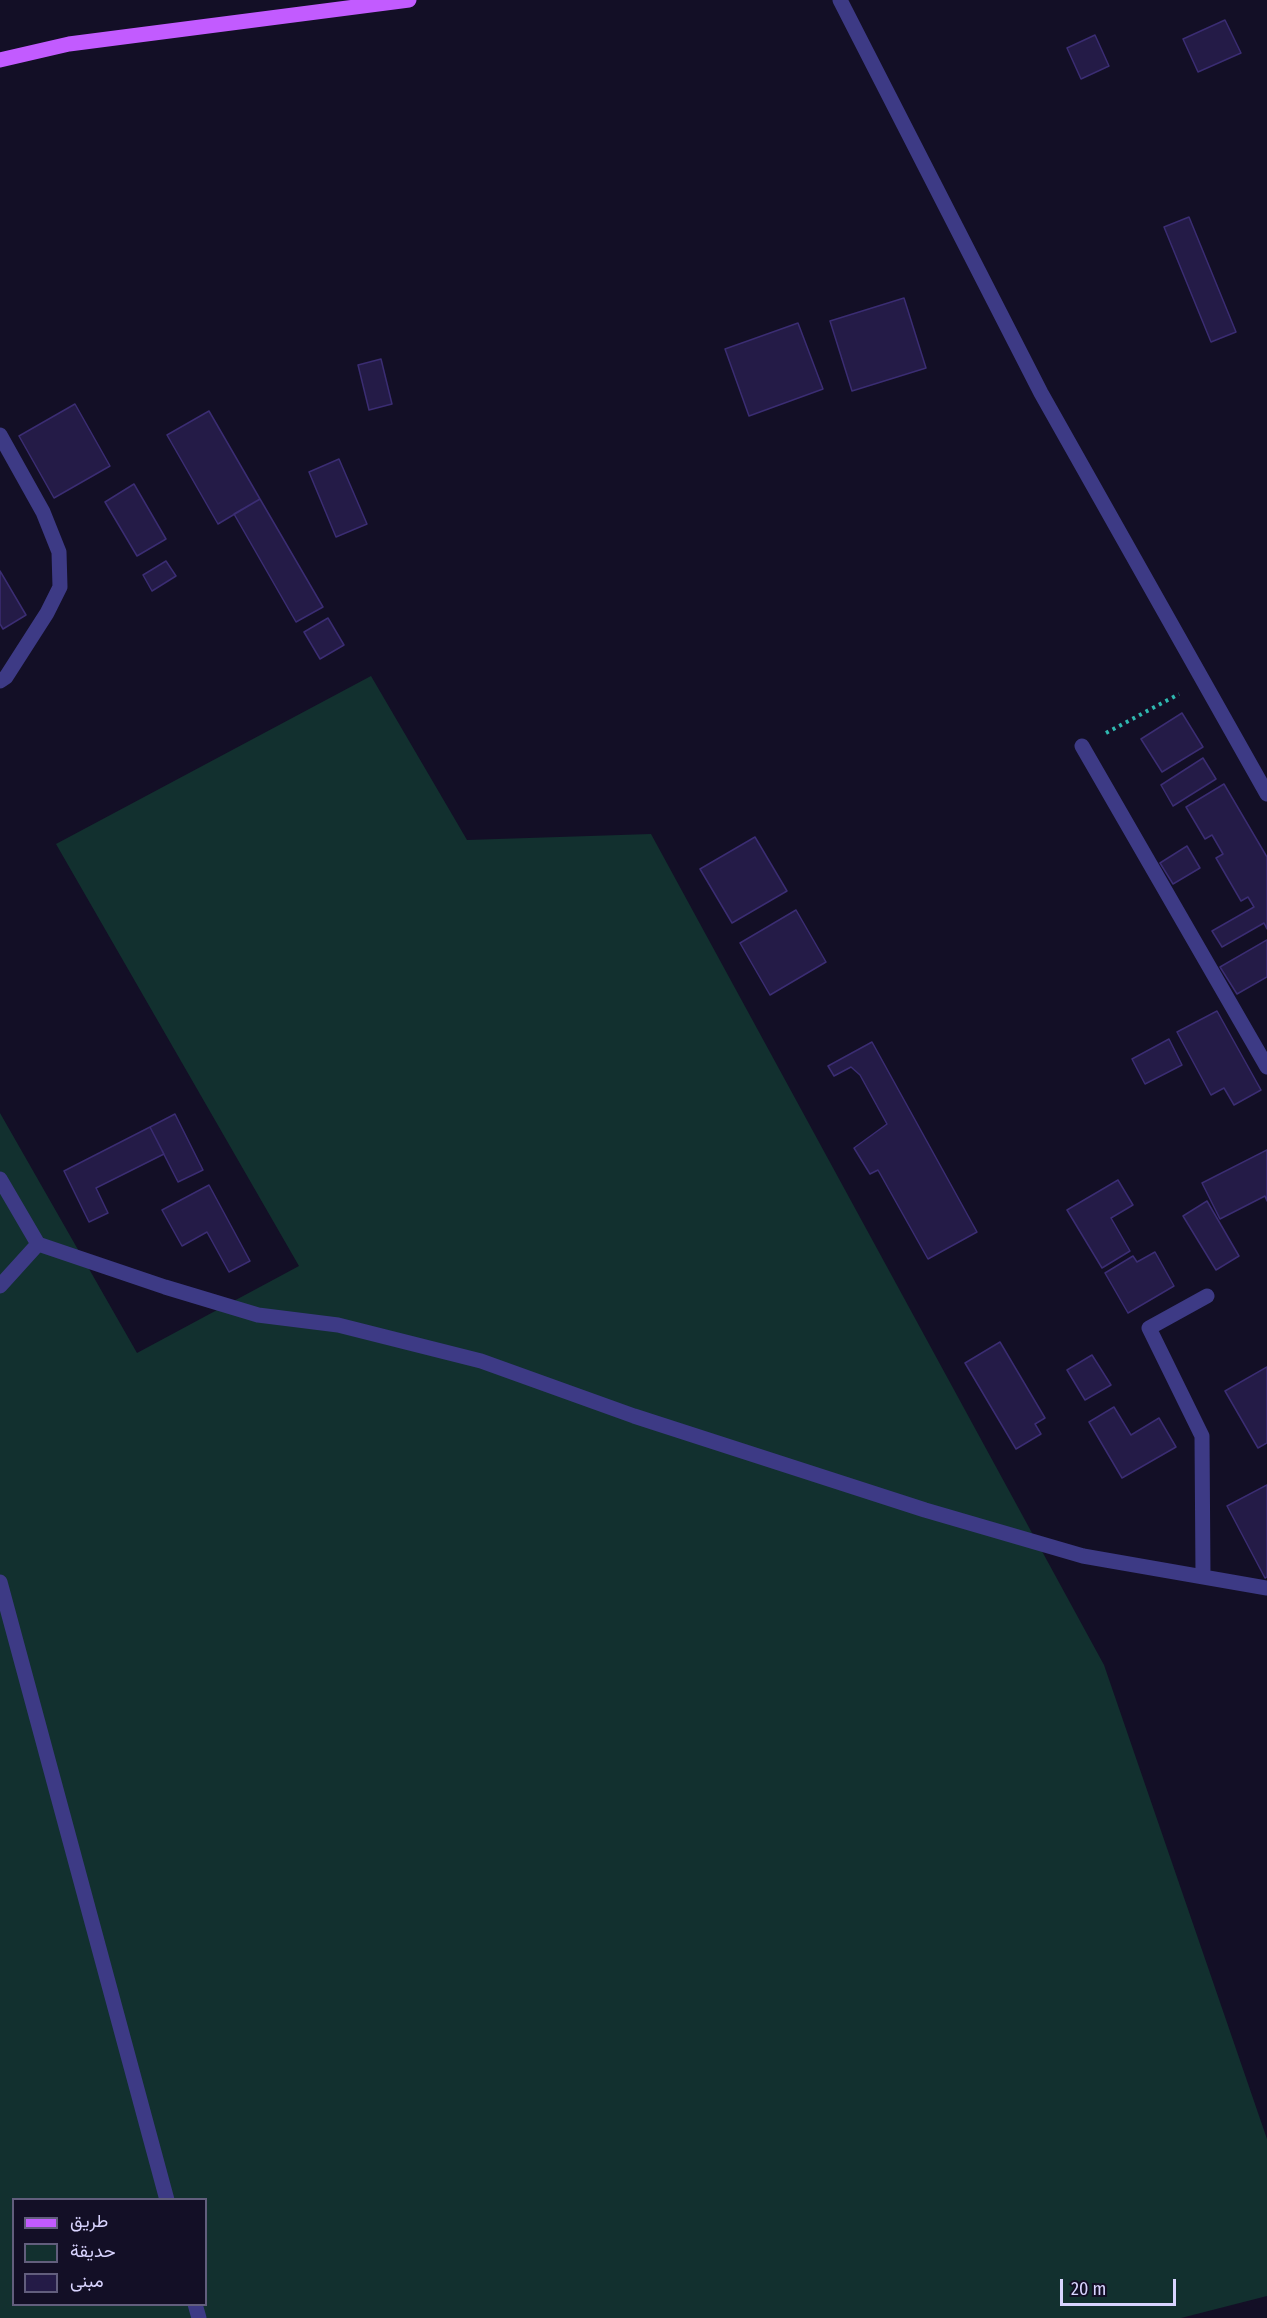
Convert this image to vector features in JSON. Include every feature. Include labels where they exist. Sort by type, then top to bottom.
[{"type":"main road","points":[[0,60],[69,44],[409,0]]},
{"type":"street","points":[[840,0],[1041,393],[1267,794]]},
{"type":"street","points":[[0,435],[43,512],[59,552],[60,587],[47,613],[6,677],[0,681]]},
{"type":"street","points":[[1082,746],[1267,1067]]},
{"type":"street","points":[[0,1179],[38,1244],[165,1287],[258,1315],[338,1325],[481,1361],[657,1423],[925,1510],[1083,1556],[1267,1588]]},
{"type":"street","points":[[0,1286],[38,1244]]},
{"type":"street","points":[[1203,1576],[1202,1436],[1149,1328],[1207,1296]]},
{"type":"street","points":[[0,1582],[167,2198]]},
{"type":"path","points":[[1082,746],[1204,681]]},
{"type":"green space","points":[[371,676],[467,840],[651,834],[1104,1665],[1267,2139],[1267,2296],[1181,2318],[0,2318],[0,1113],[137,1353],[299,1266],[56,844]]},
{"type":"building","points":[[1225,20],[1241,53],[1198,72],[1183,39]]},
{"type":"building","points":[[1095,35],[1109,66],[1081,79],[1067,48]]},
{"type":"building","points":[[1189,217],[1236,332],[1211,342],[1164,227]]},
{"type":"building","points":[[904,298],[926,368],[852,391],[830,321]]},
{"type":"building","points":[[798,323],[823,389],[749,416],[725,349]]},
{"type":"building","points":[[381,359],[392,404],[369,410],[358,365]]},
{"type":"building","points":[[75,404],[110,466],[54,498],[19,436]]},
{"type":"building","points":[[209,411],[260,499],[218,524],[167,435]]},
{"type":"building","points":[[339,459],[367,524],[336,537],[309,472]]},
{"type":"building","points":[[134,484],[166,539],[137,556],[105,502]]},
{"type":"building","points":[[260,499],[323,607],[296,622],[234,514]]},
{"type":"building","points":[[166,561],[176,576],[152,591],[143,575]]},
{"type":"building","points":[[0,571],[26,615],[3,629],[0,624]]},
{"type":"building","points":[[328,618],[344,645],[320,659],[304,632]]},
{"type":"building","points":[[1182,713],[1203,747],[1162,772],[1141,739]]},
{"type":"building","points":[[1203,758],[1216,779],[1173,806],[1161,785]]},
{"type":"building","points":[[1224,784],[1267,857],[1267,929],[1264,923],[1222,947],[1212,931],[1254,907],[1248,897],[1241,901],[1216,858],[1223,854],[1212,835],[1205,839],[1186,807]]},
{"type":"building","points":[[755,837],[787,891],[732,923],[700,869]]},
{"type":"building","points":[[1187,846],[1200,868],[1173,884],[1160,863]]},
{"type":"building","points":[[796,910],[826,962],[770,995],[740,943]]},
{"type":"building","points":[[1267,940],[1267,977],[1237,994],[1220,967]]},
{"type":"building","points":[[1217,1011],[1261,1090],[1234,1105],[1224,1088],[1211,1095],[1177,1032]]},
{"type":"building","points":[[1169,1039],[1182,1065],[1145,1084],[1132,1059]]},
{"type":"building","points":[[872,1042],[977,1232],[928,1259],[878,1170],[870,1174],[854,1148],[887,1124],[860,1075],[851,1067],[834,1076],[828,1066]]},
{"type":"building","points":[[175,1114],[203,1170],[178,1182],[150,1127]]},
{"type":"building","points":[[150,1127],[164,1154],[96,1188],[108,1213],[89,1222],[64,1171]]},
{"type":"building","points":[[1267,1150],[1267,1201],[1265,1196],[1220,1219],[1202,1183]]},
{"type":"building","points":[[1118,1180],[1133,1205],[1111,1218],[1130,1251],[1102,1268],[1067,1210]]},
{"type":"building","points":[[209,1185],[250,1261],[229,1272],[207,1232],[182,1246],[162,1210]]},
{"type":"building","points":[[1207,1201],[1239,1256],[1216,1270],[1183,1216]]},
{"type":"building","points":[[1155,1252],[1174,1286],[1128,1313],[1105,1273],[1133,1256],[1137,1262]]},
{"type":"building","points":[[1000,1342],[1045,1418],[1035,1424],[1041,1434],[1016,1449],[965,1363]]},
{"type":"building","points":[[1092,1355],[1111,1385],[1085,1400],[1067,1370]]},
{"type":"building","points":[[1267,1367],[1267,1443],[1258,1448],[1225,1391]]},
{"type":"building","points":[[1114,1407],[1131,1435],[1159,1418],[1176,1447],[1122,1478],[1089,1422]]},
{"type":"building","points":[[1267,1485],[1267,1577],[1265,1578],[1227,1506]]}]
